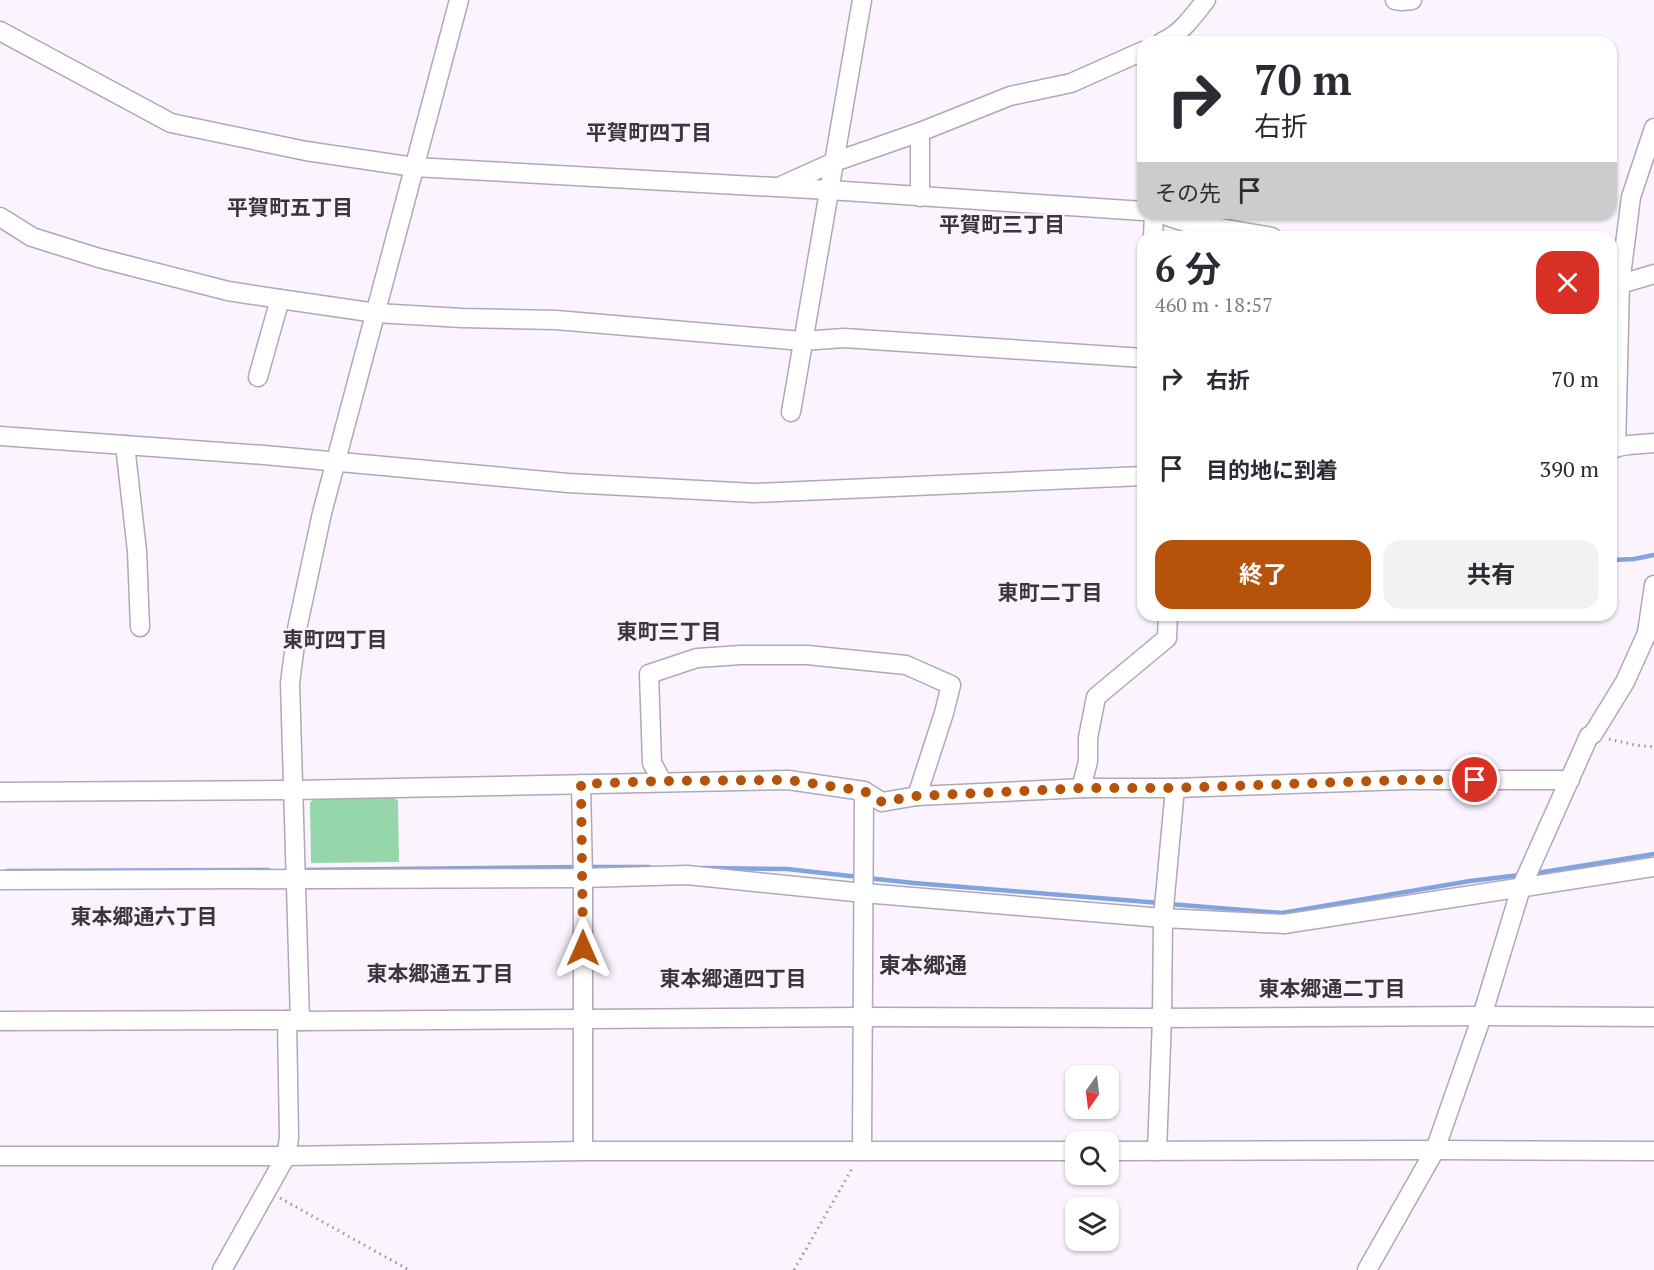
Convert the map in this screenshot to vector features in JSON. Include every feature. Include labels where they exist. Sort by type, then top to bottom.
[{"type":"street","points":[[222,1270],[286,1156],[289,1138],[294,1020],[296,879],[290,683],[297,628],[322,513],[459,0]]},
{"type":"street","points":[[791,412],[862,0]]},
{"type":"street","points":[[1172,36],[1189,22],[1206,0]]},
{"type":"street","points":[[1395,0],[1412,0]]},
{"type":"street","points":[[0,31],[171,123],[306,151],[414,167],[829,190],[1137,211]]},
{"type":"street","points":[[779,187],[834,162],[920,132],[1010,96],[1071,83],[1137,54]]},
{"type":"street","points":[[1617,269],[1631,196],[1654,128]]},
{"type":"street","points":[[920,132],[920,197]]},
{"type":"street","points":[[0,217],[32,237],[99,258],[228,291],[376,313],[556,320],[802,340],[855,339],[1137,358]]},
{"type":"street","points":[[1175,219],[1237,231]]},
{"type":"street","points":[[1617,284],[1654,274]]},
{"type":"street","points":[[258,378],[280,299]]},
{"type":"street","points":[[0,436],[336,461],[568,483],[754,493],[1137,476]]},
{"type":"street","points":[[1617,447],[1654,443]]},
{"type":"street","points":[[125,445],[141,627]]},
{"type":"street","points":[[1368,1270],[1435,1150],[1482,1016],[1522,886],[1591,735],[1625,682],[1647,633],[1654,585]]},
{"type":"street","points":[[1085,788],[1083,781],[1088,761],[1088,738],[1096,697],[1167,638],[1168,621]]},
{"type":"street","points":[[662,781],[652,763],[649,674],[697,658],[807,655],[906,665],[951,685],[917,796]]},
{"type":"street","points":[[0,792],[294,790],[788,780],[864,791],[882,802],[917,796],[1085,788],[1174,788],[1405,780],[1570,780]]},
{"type":"street","points":[[581,784],[582,1151]]},
{"type":"street","points":[[1157,1151],[1163,918],[1174,788]]},
{"type":"street","points":[[862,1150],[864,791]]},
{"type":"street","points":[[0,880],[583,878],[687,875],[864,893],[1163,918],[1284,924],[1654,867]]},
{"type":"street","points":[[0,1021],[1654,1016]]},
{"type":"street","points":[[0,1156],[286,1156],[582,1151],[1065,1151]]},
{"type":"street","points":[[1119,1151],[1654,1151]]},
{"type":"path","points":[[1591,735],[1635,746],[1654,747]]},
{"type":"path","points":[[794,1270],[862,1150]]},
{"type":"path","points":[[267,1191],[409,1270]]},
{"type":"green space","points":[[392,795],[398,801],[399,862],[311,863],[310,803],[315,796]]},
{"type":"waterway","points":[[1617,560],[1654,555]]},
{"type":"waterway","points":[[1531,874],[1654,854]]},
{"type":"waterway","points":[[300,870],[580,867]]},
{"type":"waterway","points":[[588,867],[649,867]]},
{"type":"waterway","points":[[702,868],[787,869],[859,877]]},
{"type":"waterway","points":[[7,871],[268,870]]},
{"type":"waterway","points":[[1169,904],[1282,913],[1470,881],[1520,875]]},
{"type":"waterway","points":[[867,878],[1160,903]]},
{"type":"district","name":"平賀町四丁目","points":[[649,132]]},
{"type":"district","name":"平賀町五丁目","points":[[290,207]]},
{"type":"district","name":"平賀町三丁目","points":[[1002,224]]},
{"type":"district","name":"東町二丁目","points":[[1050,592]]},
{"type":"district","name":"東町三丁目","points":[[669,631]]},
{"type":"district","name":"東町四丁目","points":[[335,639]]},
{"type":"district","name":"東本郷通六丁目","points":[[144,916]]},
{"type":"district","name":"東本郷通","points":[[923,964]]},
{"type":"district","name":"東本郷通五丁目","points":[[440,973]]},
{"type":"district","name":"東本郷通四丁目","points":[[733,978]]},
{"type":"district","name":"東本郷通二丁目","points":[[1332,988]]},
{"type":"route","points":[[583,948],[581,784],[788,780],[864,791],[882,802],[917,796],[1085,788],[1174,788],[1405,780],[1475,780]]}]
